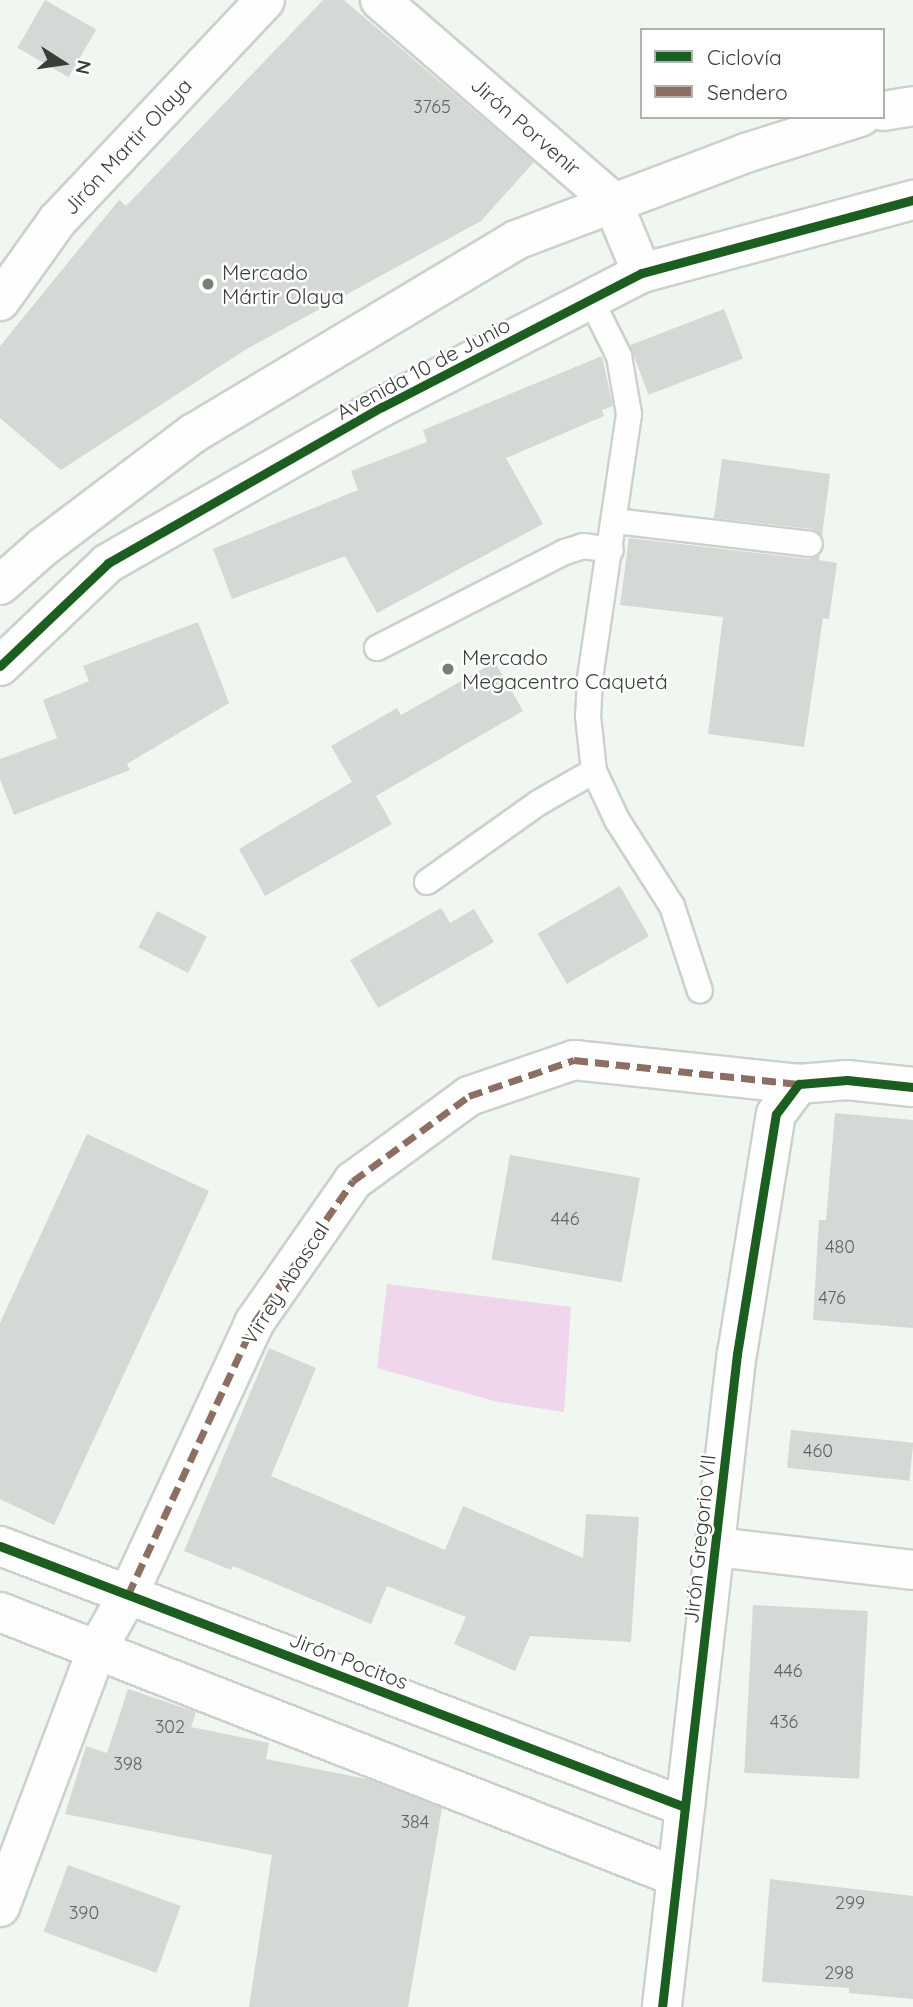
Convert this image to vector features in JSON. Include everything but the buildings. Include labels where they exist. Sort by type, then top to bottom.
[{"type":"street","name":"Jirón Martir Olaya","points":[[0,301],[57,221],[265,0]]},
{"type":"street","name":"Jirón Porvenir","points":[[380,0],[612,201],[642,274]]},
{"type":"street","points":[[885,111],[913,106]]},
{"type":"street","points":[[0,585],[43,547],[194,433],[516,240],[612,201],[854,119]]},
{"type":"street","name":"Avenida 10 de Junio","points":[[0,666],[108,563],[382,407],[591,300],[642,274],[913,200]]},
{"type":"street","name":"Virrey Abascal","points":[[0,1908],[97,1649],[128,1595],[254,1324],[353,1181],[469,1096],[573,1060],[799,1084],[847,1080],[913,1087]]},
{"type":"street","name":"Jirón Gregorio VII","points":[[662,2007],[717,1547],[737,1354],[776,1114],[799,1084]]},
{"type":"street","name":"Jirón Pocitos","points":[[0,1546],[685,1807]]},
{"type":"street","points":[[717,1547],[913,1570]]},
{"type":"street","points":[[0,1612],[677,1877]]},
{"type":"lane","points":[[591,300],[619,356],[627,389],[628,440],[590,679],[588,716],[594,771],[617,820],[672,906],[700,991]]},
{"type":"lane","points":[[615,521],[810,544]]},
{"type":"lane","points":[[377,648],[565,552],[583,547],[611,550]]},
{"type":"lane","points":[[427,882],[538,803],[594,771]]},
{"type":"shaded area","points":[[387,1284],[571,1307],[564,1412],[498,1402],[377,1368]]},
{"type":"marked path","points":[[128,1595],[254,1323],[353,1181],[469,1096],[574,1060],[799,1084]]},
{"type":"cycle path","points":[[0,666],[108,563],[382,407],[642,273],[913,200]]},
{"type":"cycle path","points":[[662,2007],[737,1354],[776,1114],[799,1084],[847,1080],[913,1087]]},
{"type":"cycle path","points":[[0,1546],[685,1807]]},
{"type":"place","name":"Mercado Mártir Olaya","points":[[208,284]]},
{"type":"place","name":"Mercado Megacentro Caquetá","points":[[448,669]]}]
